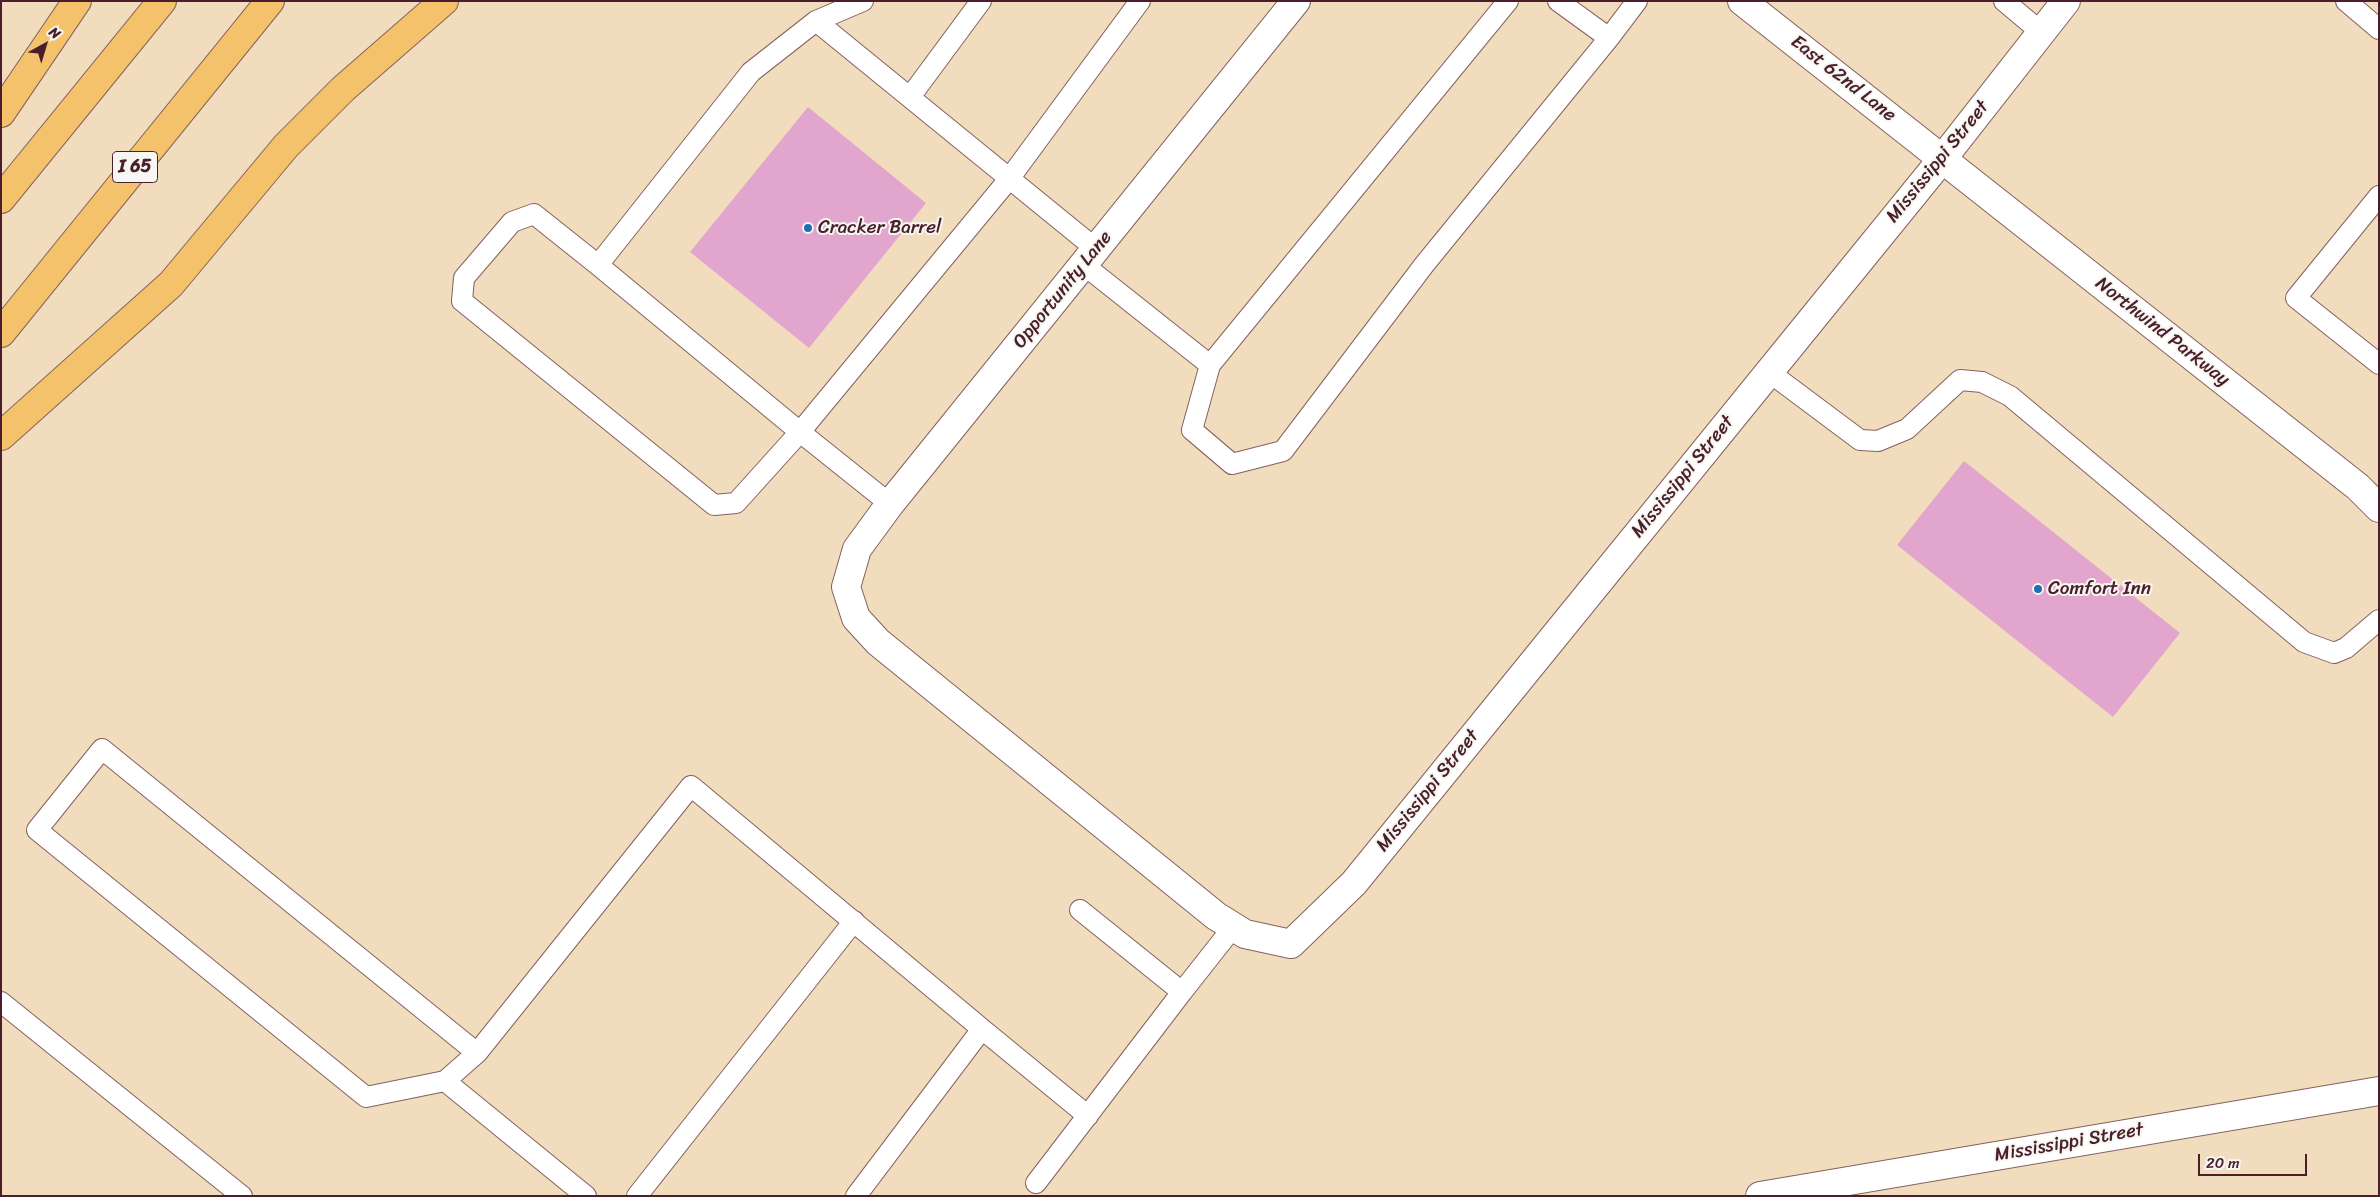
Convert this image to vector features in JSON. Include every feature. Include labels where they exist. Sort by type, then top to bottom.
[{"type":"highway","points":[[1,113],[77,1]]},
{"type":"highway","points":[[1,199],[162,1]]},
{"type":"highway","name":"I 65","points":[[1,333],[270,1]]},
{"type":"highway","points":[[1,436],[171,284],[299,134],[342,89],[444,1]]},
{"type":"street","name":"Opportunity Lane","points":[[1234,926],[1216,916],[878,642],[856,618],[846,587],[857,549],[890,504],[1296,1]]},
{"type":"street","name":"East 62nd Lane","points":[[1742,1],[1943,158]]},
{"type":"street","name":"Mississippi Street","points":[[1234,926],[1246,934],[1291,944],[1354,883],[1943,158],[2066,1]]},
{"type":"street","name":"Northwind Parkway","points":[[1943,158],[2358,487],[2379,508]]},
{"type":"street","name":"Mississippi Street","points":[[1760,1196],[2379,1090]]},
{"type":"lane","points":[[598,266],[751,72],[816,20],[863,1]]},
{"type":"lane","points":[[910,97],[981,1]]},
{"type":"lane","points":[[890,504],[800,432],[534,214],[512,222],[464,278],[462,301],[714,505],[736,503],[800,432],[1009,179],[1140,1]]},
{"type":"lane","points":[[1508,1],[1210,365],[1192,430],[1232,464],[1283,451],[1424,265],[1637,1]]},
{"type":"lane","points":[[1558,1],[1609,38]]},
{"type":"lane","points":[[2004,1],[2041,32]]},
{"type":"lane","points":[[2346,1],[2379,28]]},
{"type":"lane","points":[[816,20],[1009,179],[1090,257],[1210,365]]},
{"type":"lane","points":[[2379,196],[2296,298],[2379,364]]},
{"type":"lane","points":[[1769,372],[1860,440],[1878,440],[1907,429],[1960,380],[1982,382],[2010,396],[2304,642],[2334,653],[2346,648],[2379,620]]},
{"type":"lane","points":[[476,1053],[102,749],[37,830],[366,1097],[445,1081],[476,1053],[691,786],[1088,1116]]},
{"type":"lane","points":[[1080,910],[1182,992]]},
{"type":"lane","points":[[637,1196],[854,922]]},
{"type":"lane","points":[[1036,1182],[1234,926]]},
{"type":"lane","points":[[1,1002],[242,1196]]},
{"type":"lane","points":[[856,1196],[982,1029]]},
{"type":"lane","points":[[445,1081],[586,1196]]},
{"type":"building","name":"Cracker Barrel","points":[[808,107],[926,203],[809,348],[690,252]]},
{"type":"building","name":"Comfort Inn","points":[[1964,461],[2180,633],[2113,717],[1897,545]]},
{"type":"place","name":"Cracker Barrel","points":[[808,228]]},
{"type":"place","name":"Comfort Inn","points":[[2038,589]]}]
